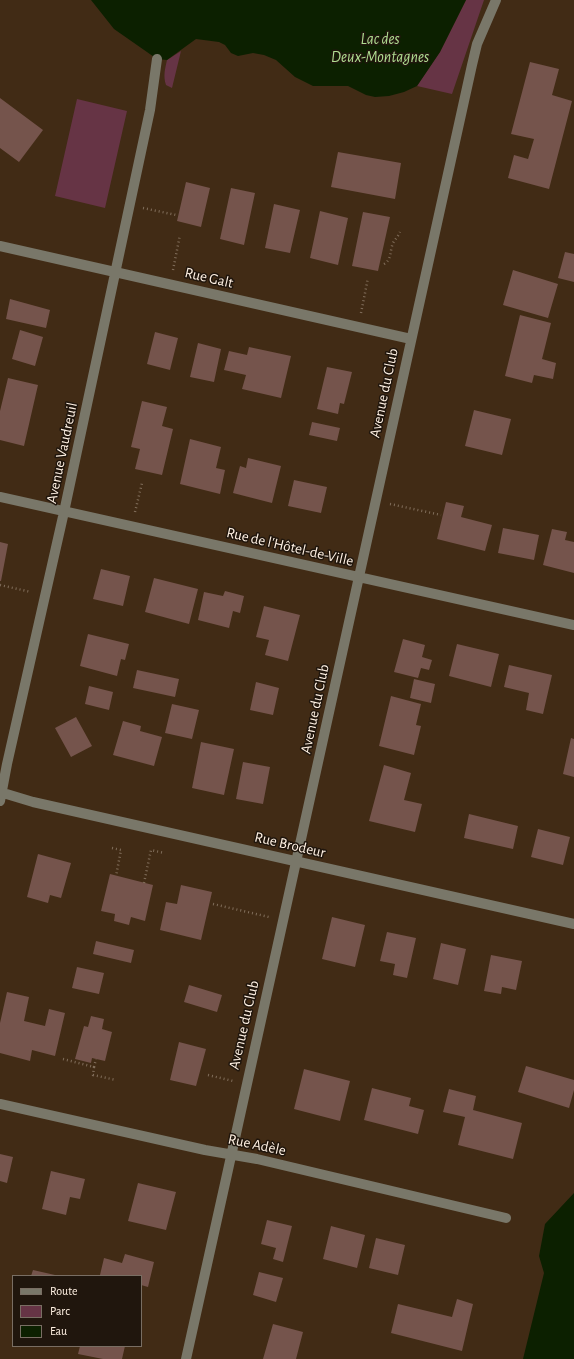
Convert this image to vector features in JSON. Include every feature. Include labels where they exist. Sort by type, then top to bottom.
[{"type":"street","name":"Avenue du Club","points":[[186,1359],[472,65],[477,44],[496,0]]},
{"type":"street","name":"Avenue Vaudreuil","points":[[1,796],[130,205],[150,110],[157,59]]},
{"type":"street","name":"Rue Galt","points":[[0,246],[411,339]]},
{"type":"street","name":"Rue de l'Hôtel-de-Ville","points":[[0,497],[574,625]]},
{"type":"street","name":"Rue Brodeur","points":[[1,796],[41,803],[574,924]]},
{"type":"street","name":"Rue Adèle","points":[[0,1104],[256,1159],[506,1218]]},
{"type":"path","points":[[130,205],[176,216]]},
{"type":"path","points":[[384,264],[387,262],[392,245],[400,232]]},
{"type":"path","points":[[170,285],[180,235]]},
{"type":"path","points":[[358,327],[368,278]]},
{"type":"path","points":[[132,527],[142,483]]},
{"type":"path","points":[[376,500],[441,515]]},
{"type":"path","points":[[0,585],[31,592]]},
{"type":"path","points":[[112,848],[121,850],[116,876]]},
{"type":"path","points":[[144,883],[151,850],[164,852]]},
{"type":"path","points":[[213,904],[270,917]]},
{"type":"path","points":[[96,1058],[93,1075],[116,1080]]},
{"type":"path","points":[[63,1059],[94,1067]]},
{"type":"path","points":[[208,1075],[233,1081]]},
{"type":"green space","points":[[466,0],[484,0],[452,94],[417,86],[440,52]]},
{"type":"green space","points":[[181,51],[172,88],[166,85],[165,82],[167,60]]},
{"type":"green space","points":[[77,99],[127,111],[105,208],[55,196]]},
{"type":"water","name":"Lac des Deux-Montagnes","points":[[91,0],[466,0],[440,52],[417,86],[404,92],[389,96],[375,97],[366,95],[348,86],[313,86],[295,77],[276,60],[264,55],[253,53],[238,56],[231,53],[225,45],[219,42],[196,39],[167,60],[157,59],[114,29]]},
{"type":"water","points":[[574,1193],[574,1359],[523,1359],[544,1273],[539,1256],[545,1224]]},
{"type":"building","points":[[530,62],[559,69],[552,95],[572,101],[549,189],[508,178],[514,155],[528,159],[534,139],[511,134]]},
{"type":"building","points":[[0,98],[43,130],[19,162],[0,148]]},
{"type":"building","points":[[338,152],[401,163],[395,199],[331,187]]},
{"type":"building","points":[[186,182],[210,188],[201,227],[177,221]]},
{"type":"building","points":[[231,188],[255,193],[244,245],[220,239]]},
{"type":"building","points":[[274,204],[300,210],[290,253],[265,248]]},
{"type":"building","points":[[320,211],[348,218],[338,265],[310,258]]},
{"type":"building","points":[[363,212],[390,217],[378,271],[352,266]]},
{"type":"building","points":[[565,252],[574,254],[574,282],[558,278]]},
{"type":"building","points":[[513,270],[558,284],[548,318],[503,305]]},
{"type":"building","points":[[10,299],[50,310],[46,328],[6,319]]},
{"type":"building","points":[[520,315],[551,323],[542,359],[556,363],[553,379],[534,375],[532,383],[505,376]]},
{"type":"building","points":[[20,330],[43,337],[35,366],[12,359]]},
{"type":"building","points":[[155,332],[178,338],[170,370],[147,364]]},
{"type":"building","points":[[198,343],[221,349],[214,382],[190,377]]},
{"type":"building","points":[[249,347],[291,356],[281,398],[242,389],[246,375],[224,370],[229,351],[247,355]]},
{"type":"building","points":[[327,367],[352,372],[344,404],[340,403],[338,414],[317,409]]},
{"type":"building","points":[[8,378],[38,385],[24,446],[0,440],[0,411]]},
{"type":"building","points":[[142,401],[167,407],[162,426],[173,429],[162,475],[135,469],[140,449],[131,447]]},
{"type":"building","points":[[474,410],[511,419],[502,455],[465,446]]},
{"type":"building","points":[[312,422],[340,428],[337,441],[309,435]]},
{"type":"building","points":[[190,439],[221,447],[216,468],[225,470],[220,494],[180,484]]},
{"type":"building","points":[[248,458],[281,466],[272,503],[233,493],[240,466],[246,468]]},
{"type":"building","points":[[294,480],[327,487],[321,513],[288,506]]},
{"type":"building","points":[[446,502],[464,506],[461,517],[492,525],[485,551],[437,539]]},
{"type":"building","points":[[503,528],[539,535],[534,560],[498,553]]},
{"type":"building","points":[[552,529],[567,532],[565,540],[574,542],[574,573],[543,565]]},
{"type":"building","points":[[0,542],[8,544],[1,581],[0,581]]},
{"type":"building","points":[[101,569],[130,576],[123,606],[93,599]]},
{"type":"building","points":[[154,578],[198,589],[189,624],[145,612]]},
{"type":"building","points":[[225,591],[244,596],[240,613],[233,611],[229,628],[198,620],[204,592],[223,596]]},
{"type":"building","points":[[264,606],[300,615],[288,661],[265,655],[269,640],[256,637]]},
{"type":"building","points":[[88,634],[129,644],[125,660],[121,659],[117,676],[80,666]]},
{"type":"building","points":[[403,639],[425,645],[422,657],[432,660],[429,670],[421,668],[418,678],[394,672]]},
{"type":"building","points":[[457,644],[499,654],[491,687],[449,676]]},
{"type":"building","points":[[509,665],[552,675],[543,714],[526,710],[529,693],[504,687]]},
{"type":"building","points":[[137,670],[179,679],[175,697],[133,688]]},
{"type":"building","points":[[414,679],[435,684],[431,703],[410,698]]},
{"type":"building","points":[[256,682],[279,688],[273,715],[250,710]]},
{"type":"building","points":[[89,686],[113,692],[109,710],[85,704]]},
{"type":"building","points":[[391,696],[421,704],[416,725],[421,726],[414,755],[379,746]]},
{"type":"building","points":[[172,704],[199,710],[192,739],[165,733]]},
{"type":"building","points":[[76,717],[92,746],[71,757],[55,728]]},
{"type":"building","points":[[123,721],[141,726],[140,731],[162,737],[154,766],[113,755]]},
{"type":"building","points":[[571,738],[574,739],[574,777],[563,774]]},
{"type":"building","points":[[201,742],[234,749],[224,795],[192,788]]},
{"type":"building","points":[[243,762],[270,767],[263,804],[236,799]]},
{"type":"building","points":[[384,765],[411,773],[404,800],[422,804],[415,832],[369,821]]},
{"type":"building","points":[[469,814],[518,826],[513,849],[464,838]]},
{"type":"building","points":[[538,829],[570,837],[563,865],[531,857]]},
{"type":"building","points":[[38,854],[71,863],[61,898],[50,895],[48,903],[27,897]]},
{"type":"building","points":[[110,874],[153,885],[145,921],[131,917],[129,925],[114,921],[115,914],[101,911]]},
{"type":"building","points":[[181,885],[212,892],[201,940],[160,930],[166,902],[177,904]]},
{"type":"building","points":[[332,917],[365,925],[355,967],[322,959]]},
{"type":"building","points":[[387,932],[416,938],[407,978],[393,975],[395,964],[380,961]]},
{"type":"building","points":[[96,941],[134,950],[131,963],[93,954]]},
{"type":"building","points":[[441,943],[466,949],[458,985],[433,979]]},
{"type":"building","points":[[491,955],[522,961],[516,990],[502,987],[501,994],[484,991]]},
{"type":"building","points":[[77,967],[104,973],[99,994],[72,988]]},
{"type":"building","points":[[189,985],[222,995],[217,1012],[184,1002]]},
{"type":"building","points":[[7,992],[29,997],[24,1021],[45,1026],[49,1009],[65,1013],[55,1056],[32,1050],[30,1061],[0,1053],[0,1023]]},
{"type":"building","points":[[91,1016],[104,1019],[102,1029],[112,1032],[105,1061],[92,1058],[91,1063],[75,1059],[84,1026],[88,1027]]},
{"type":"building","points":[[179,1042],[206,1049],[196,1086],[170,1080]]},
{"type":"building","points":[[526,1066],[574,1080],[574,1090],[569,1108],[518,1092]]},
{"type":"building","points":[[304,1069],[350,1081],[340,1121],[294,1109]]},
{"type":"building","points":[[372,1088],[411,1098],[409,1106],[424,1110],[418,1134],[364,1120]]},
{"type":"building","points":[[449,1089],[476,1096],[473,1110],[522,1123],[513,1159],[458,1145],[465,1117],[443,1112]]},
{"type":"building","points":[[0,1154],[13,1157],[7,1183],[0,1181]]},
{"type":"building","points":[[51,1171],[85,1179],[80,1199],[70,1197],[66,1215],[42,1209]]},
{"type":"building","points":[[138,1183],[176,1192],[166,1230],[128,1221]]},
{"type":"building","points":[[267,1220],[292,1226],[283,1262],[273,1259],[276,1248],[261,1244]]},
{"type":"building","points":[[331,1226],[365,1235],[357,1268],[323,1259]]},
{"type":"building","points":[[376,1238],[405,1245],[398,1275],[369,1268]]},
{"type":"building","points":[[125,1254],[154,1262],[148,1287],[142,1285],[142,1275],[100,1275],[104,1258],[122,1263]]},
{"type":"building","points":[[33,1270],[55,1275],[31,1275]]},
{"type":"building","points":[[259,1272],[283,1278],[276,1302],[253,1295]]},
{"type":"building","points":[[457,1299],[473,1304],[462,1351],[391,1333],[398,1304],[452,1317]]},
{"type":"building","points":[[273,1324],[303,1332],[296,1359],[263,1359]]},
{"type":"building","points":[[80,1347],[125,1347],[122,1359],[103,1359],[78,1354]]}]
